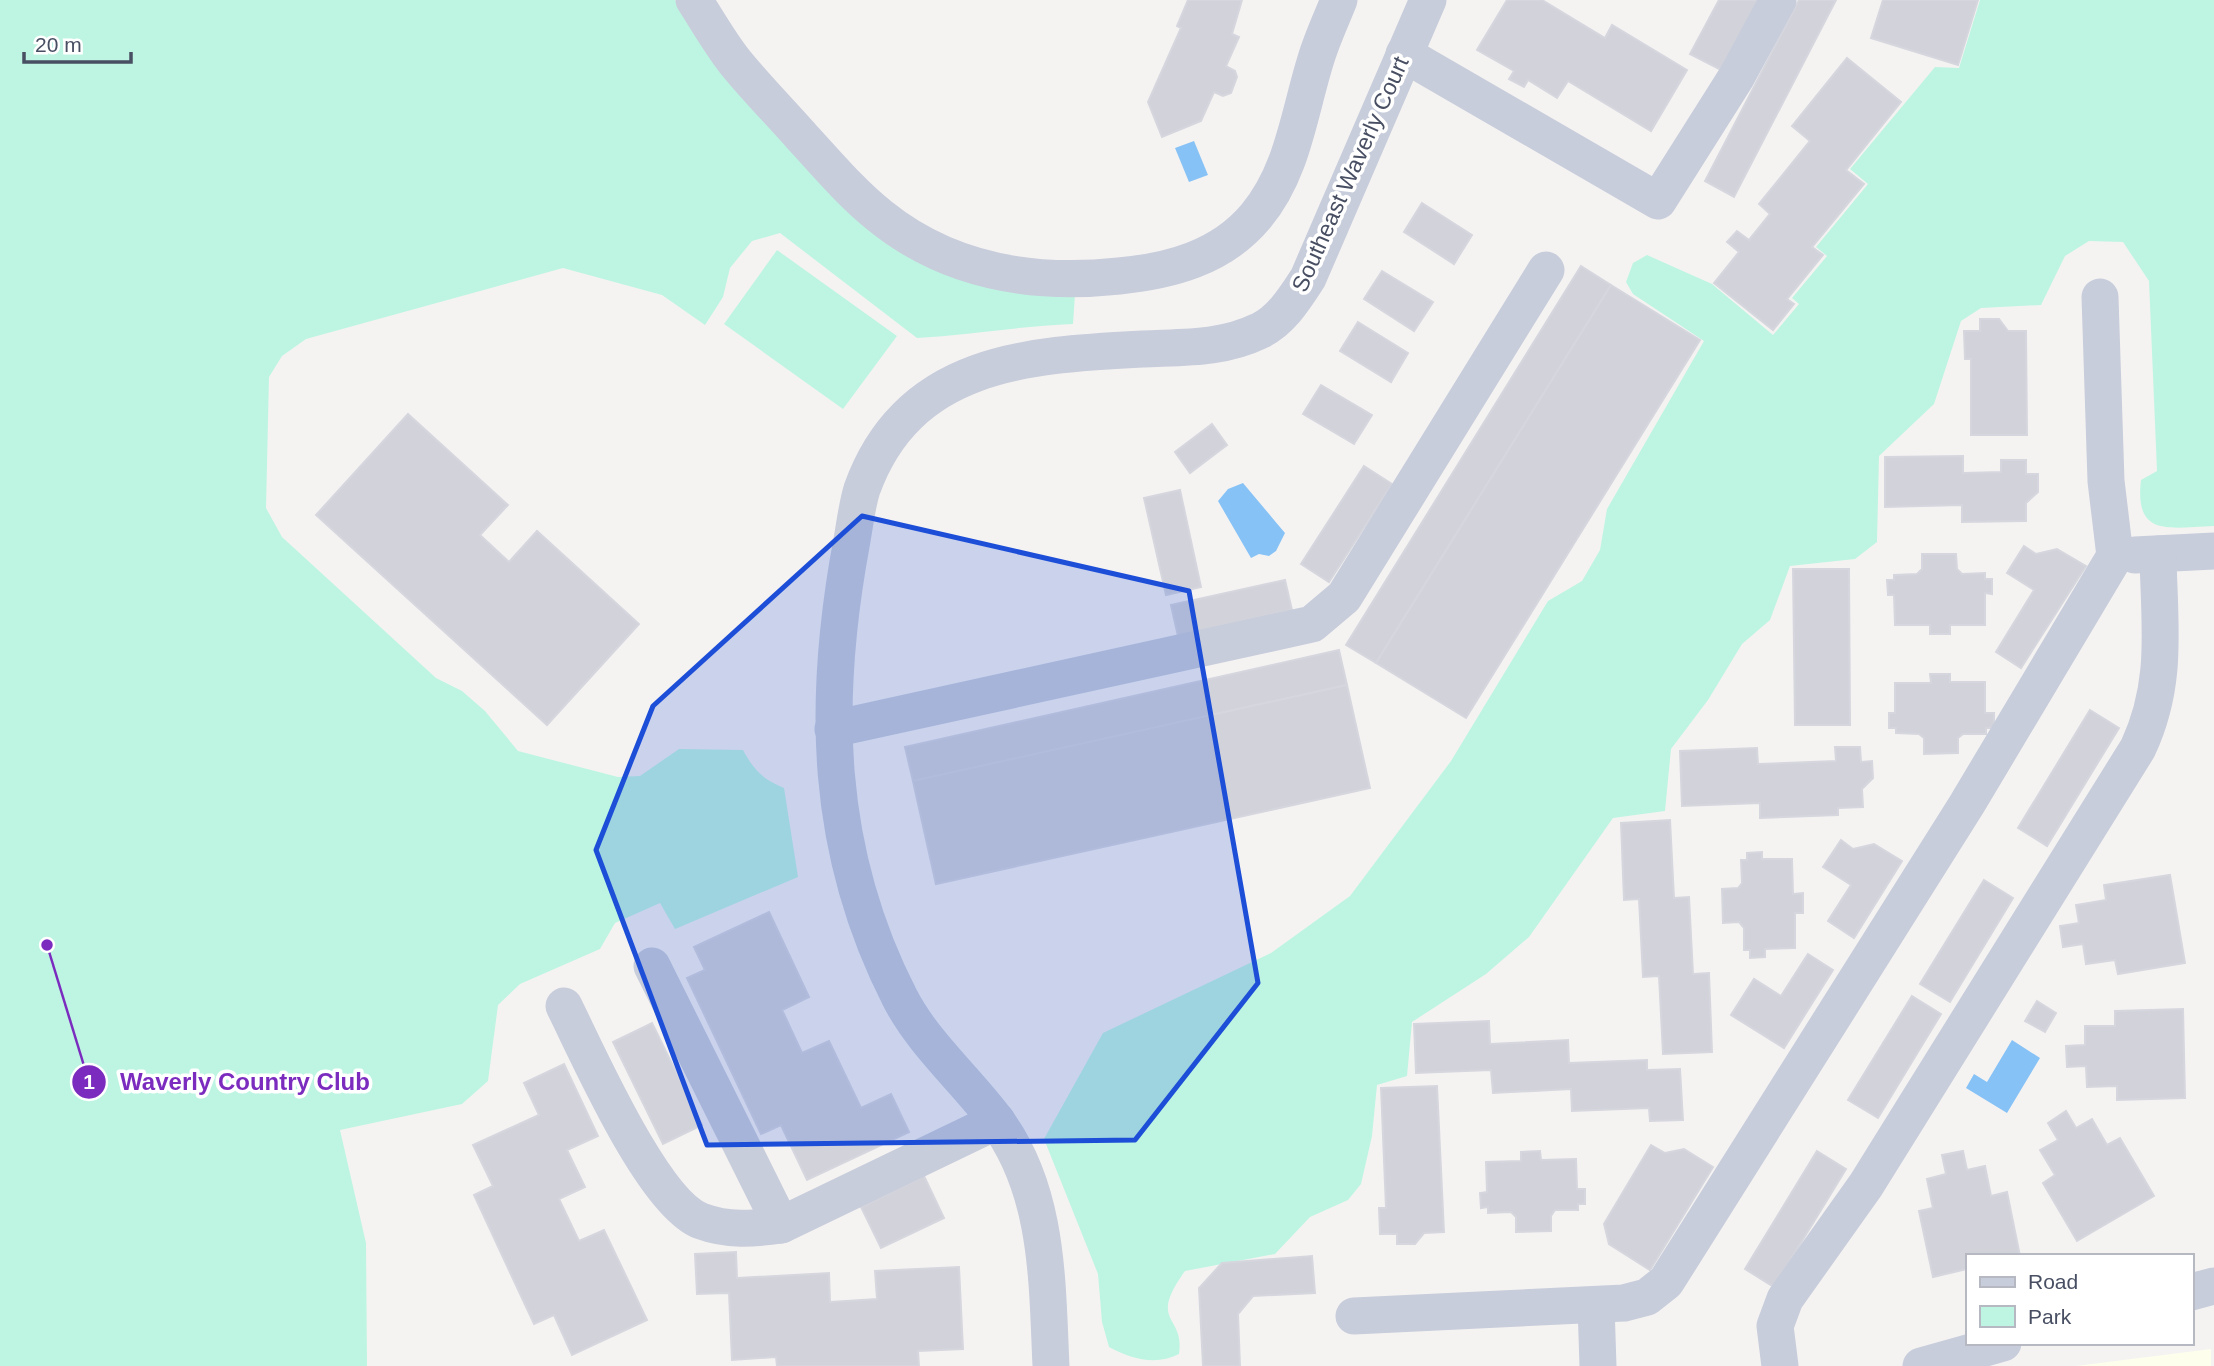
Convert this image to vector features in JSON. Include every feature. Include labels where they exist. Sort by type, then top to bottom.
[{"type":"street","points":[[694,0],[734,61],[845,184],[879,216],[921,243],[978,268],[1014,276],[1077,281],[1164,272],[1212,253],[1254,218],[1272,194],[1287,165],[1316,57],[1339,0]]},
{"type":"street","name":"Southeast Waverly Court","points":[[1051,1366],[1042,1229],[1029,1181],[997,1121],[902,1002],[868,926],[845,847],[833,764],[833,682],[845,578],[862,490],[890,434],[924,403],[955,382],[989,366],[1061,353],[1223,345],[1262,330],[1292,304],[1308,278],[1428,0]]},
{"type":"street","points":[[1404,54],[1658,201],[1737,76],[1778,0]]},
{"type":"street","points":[[833,729],[1312,624],[1344,597],[1546,270]]},
{"type":"street","points":[[1354,1316],[1624,1303],[1647,1297],[1666,1282],[1966,804],[2115,556],[2106,481],[2100,297]]},
{"type":"street","points":[[2115,556],[2214,551]]},
{"type":"street","points":[[1780,1366],[1775,1326],[1784,1299],[1866,1185],[2143,738],[2157,697],[2160,676],[2158,554]]},
{"type":"street","points":[[653,966],[781,1226]]},
{"type":"street","points":[[564,1006],[634,1143],[664,1189],[699,1221],[743,1231],[781,1226],[997,1121]]},
{"type":"street","points":[[2193,1291],[2214,1286]]},
{"type":"street","points":[[1596,1305],[1598,1366]]},
{"type":"street","points":[[1921,1366],[1996,1345]]},
{"type":"highlighted area","points":[[862,516],[1189,591],[1258,983],[1135,1140],[707,1145],[596,850],[653,706]]},
{"type":"shaded area","points":[[2211,1349],[2211,1366],[2076,1366]]},
{"type":"green space","points":[[0,0],[675,0],[727,69],[881,229],[1075,294],[1073,324],[917,338],[780,233],[752,241],[730,268],[723,297],[705,325],[662,295],[563,268],[306,339],[282,356],[269,377],[266,508],[282,537],[436,678],[462,691],[485,711],[518,751],[618,777],[640,776],[679,749],[743,750],[759,773],[784,788],[798,877],[675,929],[660,903],[615,923],[600,949],[520,984],[498,1005],[488,1081],[462,1104],[340,1130],[366,1243],[367,1366],[0,1366]]},
{"type":"green space","points":[[1980,0],[2214,0],[2214,526],[2159,526],[2150,521],[2143,512],[2140,499],[2141,480],[2157,471],[2149,281],[2123,242],[2089,241],[2065,256],[2041,305],[1981,308],[1961,321],[1934,404],[1879,456],[1877,542],[1855,559],[1790,566],[1770,620],[1742,644],[1708,700],[1671,749],[1665,811],[1613,818],[1529,937],[1486,974],[1412,1022],[1407,1076],[1377,1085],[1372,1136],[1361,1184],[1348,1200],[1310,1217],[1275,1254],[1185,1271],[1174,1288],[1168,1310],[1177,1332],[1179,1354],[1153,1360],[1126,1355],[1109,1347],[1102,1322],[1098,1274],[1044,1139],[1103,1033],[1271,953],[1350,896],[1451,761],[1548,601],[1582,581],[1600,550],[1607,509],[1704,341],[1633,294],[1626,282],[1633,263],[1647,255],[1712,284],[1773,335],[1799,304],[1792,298],[1827,256],[1816,247],[1868,184],[1850,169],[1935,67],[1959,68]]},
{"type":"green space","points":[[777,250],[897,336],[843,409],[724,324]]},
{"type":"water","points":[[1194,141],[1208,175],[1189,182],[1175,148]]},
{"type":"water","points":[[1243,483],[1285,533],[1276,551],[1269,556],[1259,554],[1251,558],[1218,501],[1228,489]]},
{"type":"water","points":[[2012,1040],[2040,1058],[2007,1113],[1966,1088],[1974,1074],[1987,1082]]},
{"type":"building","points":[[1188,0],[1242,0],[1232,34],[1239,37],[1226,66],[1235,71],[1237,77],[1231,93],[1223,96],[1214,92],[1201,121],[1162,137],[1148,102],[1181,28],[1177,26]]},
{"type":"building","points":[[1507,0],[1542,0],[1605,38],[1612,25],[1687,70],[1651,131],[1568,81],[1557,98],[1528,80],[1524,87],[1509,79],[1514,71],[1477,50]]},
{"type":"building","points":[[1719,0],[1759,0],[1721,70],[1690,54]]},
{"type":"building","points":[[1799,0],[1836,0],[1734,197],[1705,181]]},
{"type":"building","points":[[1883,0],[1978,0],[1958,65],[1871,38]]},
{"type":"building","points":[[1847,58],[1901,102],[1846,170],[1864,184],[1812,247],[1823,255],[1787,299],[1794,304],[1773,330],[1714,283],[1739,252],[1727,242],[1737,231],[1749,240],[1770,214],[1759,204],[1810,141],[1792,126]]},
{"type":"building","points":[[1422,203],[1472,235],[1454,264],[1404,232]]},
{"type":"building","points":[[1581,266],[1611,285],[1376,663],[1346,645]]},
{"type":"building","points":[[1382,271],[1433,302],[1414,331],[1364,299]]},
{"type":"building","points":[[1611,285],[1700,340],[1466,718],[1376,663]]},
{"type":"building","points":[[1980,319],[1999,319],[2008,331],[2026,331],[2027,435],[1971,435],[1971,359],[1965,359],[1964,331],[1980,331]]},
{"type":"building","points":[[1358,322],[1408,353],[1391,382],[1340,351]]},
{"type":"building","points":[[1321,385],[1372,415],[1354,444],[1303,414]]},
{"type":"building","points":[[408,414],[508,505],[480,535],[509,562],[537,531],[639,624],[547,725],[316,515]]},
{"type":"building","points":[[1212,424],[1227,445],[1190,473],[1175,452]]},
{"type":"building","points":[[1963,456],[1963,473],[2001,472],[2001,460],[2026,460],[2026,474],[2038,474],[2038,492],[2026,503],[2026,521],[1962,522],[1962,505],[1885,507],[1885,457]]},
{"type":"building","points":[[1364,466],[1392,484],[1329,582],[1301,564]]},
{"type":"building","points":[[1180,490],[1201,587],[1166,595],[1144,498]]},
{"type":"building","points":[[2024,546],[2036,554],[2057,549],[2086,566],[2021,668],[1996,652],[2034,590],[2007,573]]},
{"type":"building","points":[[1922,554],[1956,554],[1957,569],[1962,574],[1985,573],[1985,579],[1992,579],[1992,594],[1985,593],[1985,625],[1950,625],[1950,634],[1930,634],[1930,625],[1895,625],[1894,595],[1888,595],[1887,580],[1894,580],[1894,575],[1917,574],[1922,569]]},
{"type":"building","points":[[1793,569],[1849,569],[1850,725],[1795,725]]},
{"type":"building","points":[[1285,580],[1292,610],[1178,636],[1171,605]]},
{"type":"building","points":[[1339,650],[1347,685],[913,781],[905,747]]},
{"type":"building","points":[[1930,674],[1950,674],[1950,682],[1985,682],[1985,713],[1994,713],[1994,728],[1986,728],[1986,734],[1963,734],[1958,738],[1958,753],[1924,754],[1924,738],[1919,734],[1896,733],[1896,728],[1889,728],[1889,713],[1895,713],[1895,683],[1931,683]]},
{"type":"building","points":[[1347,685],[1370,788],[936,884],[913,781]]},
{"type":"building","points":[[2090,710],[2119,728],[2047,846],[2018,828]]},
{"type":"building","points":[[1835,747],[1860,747],[1861,762],[1872,761],[1873,778],[1862,789],[1863,807],[1838,808],[1838,815],[1760,818],[1760,803],[1682,806],[1680,751],[1757,748],[1758,764],[1836,761]]},
{"type":"building","points":[[1670,820],[1674,898],[1689,897],[1693,974],[1709,973],[1712,1052],[1663,1054],[1659,976],[1643,977],[1639,899],[1624,900],[1621,823]]},
{"type":"building","points":[[1841,840],[1853,849],[1874,844],[1902,861],[1854,938],[1828,921],[1851,885],[1823,867]]},
{"type":"building","points":[[1762,852],[1762,859],[1792,859],[1793,894],[1803,893],[1803,913],[1795,913],[1795,948],[1765,949],[1765,957],[1750,958],[1750,950],[1744,950],[1744,928],[1739,922],[1723,923],[1722,889],[1738,888],[1742,883],[1741,860],[1747,860],[1747,853]]},
{"type":"building","points":[[2170,875],[2185,963],[2118,974],[2115,960],[2086,964],[2083,944],[2063,947],[2060,926],[2079,923],[2076,905],[2106,900],[2104,885]]},
{"type":"building","points":[[1984,880],[2013,898],[1950,1002],[1920,984]]},
{"type":"building","points":[[769,912],[809,997],[782,1010],[802,1053],[829,1041],[861,1108],[891,1094],[909,1132],[807,1180],[781,1125],[761,1134],[687,978],[705,970],[694,947]]},
{"type":"building","points":[[1808,954],[1833,970],[1784,1048],[1731,1015],[1754,979],[1781,996]]},
{"type":"building","points":[[1912,996],[1941,1014],[1878,1118],[1848,1100]]},
{"type":"building","points":[[2037,1001],[2056,1013],[2045,1032],[2025,1021]]},
{"type":"building","points":[[2183,1009],[2185,1098],[2117,1100],[2117,1086],[2087,1087],[2086,1066],[2067,1067],[2066,1046],[2085,1045],[2085,1026],[2115,1026],[2115,1011]]},
{"type":"building","points":[[1489,1021],[1490,1044],[1568,1040],[1569,1063],[1647,1060],[1647,1070],[1680,1069],[1683,1120],[1650,1121],[1649,1108],[1572,1111],[1571,1089],[1493,1093],[1491,1070],[1416,1073],[1414,1024]]},
{"type":"building","points":[[652,1023],[702,1125],[663,1144],[613,1042]]},
{"type":"building","points":[[564,1064],[598,1136],[567,1150],[585,1187],[559,1199],[579,1241],[604,1230],[647,1320],[572,1355],[554,1315],[534,1324],[474,1195],[493,1186],[473,1145],[539,1115],[524,1083]]},
{"type":"building","points":[[1437,1086],[1444,1232],[1424,1233],[1415,1244],[1397,1244],[1397,1234],[1380,1234],[1379,1208],[1386,1208],[1381,1088]]},
{"type":"building","points":[[2066,1111],[2076,1128],[2092,1119],[2107,1145],[2120,1138],[2154,1196],[2077,1241],[2043,1183],[2055,1175],[2040,1150],[2058,1140],[2048,1123]]},
{"type":"building","points":[[1651,1145],[1665,1153],[1684,1149],[1713,1167],[1650,1270],[1609,1244],[1604,1224]]},
{"type":"building","points":[[1540,1151],[1541,1160],[1576,1159],[1577,1189],[1585,1189],[1585,1204],[1578,1204],[1578,1210],[1555,1210],[1551,1216],[1551,1231],[1516,1232],[1516,1217],[1511,1212],[1488,1213],[1488,1207],[1481,1208],[1480,1193],[1487,1192],[1486,1162],[1521,1161],[1521,1152]]},
{"type":"building","points":[[1817,1151],[1846,1169],[1774,1287],[1745,1269]]},
{"type":"building","points":[[1963,1151],[1967,1170],[1985,1166],[1991,1196],[2007,1192],[2020,1254],[1966,1254],[1966,1269],[1933,1277],[1919,1211],[1933,1208],[1927,1179],[1946,1174],[1942,1155]]},
{"type":"building","points":[[924,1176],[944,1218],[881,1248],[861,1207]]},
{"type":"building","points":[[736,1252],[737,1278],[829,1273],[830,1302],[877,1299],[875,1271],[959,1267],[963,1349],[918,1351],[919,1366],[777,1366],[776,1357],[732,1360],[729,1293],[697,1294],[695,1254]]},
{"type":"building","points":[[1312,1256],[1315,1293],[1253,1296],[1238,1314],[1240,1366],[1203,1366],[1199,1288],[1222,1263]]},
{"type":"place","name":"Waverly Country Club","points":[[47,945]]}]
